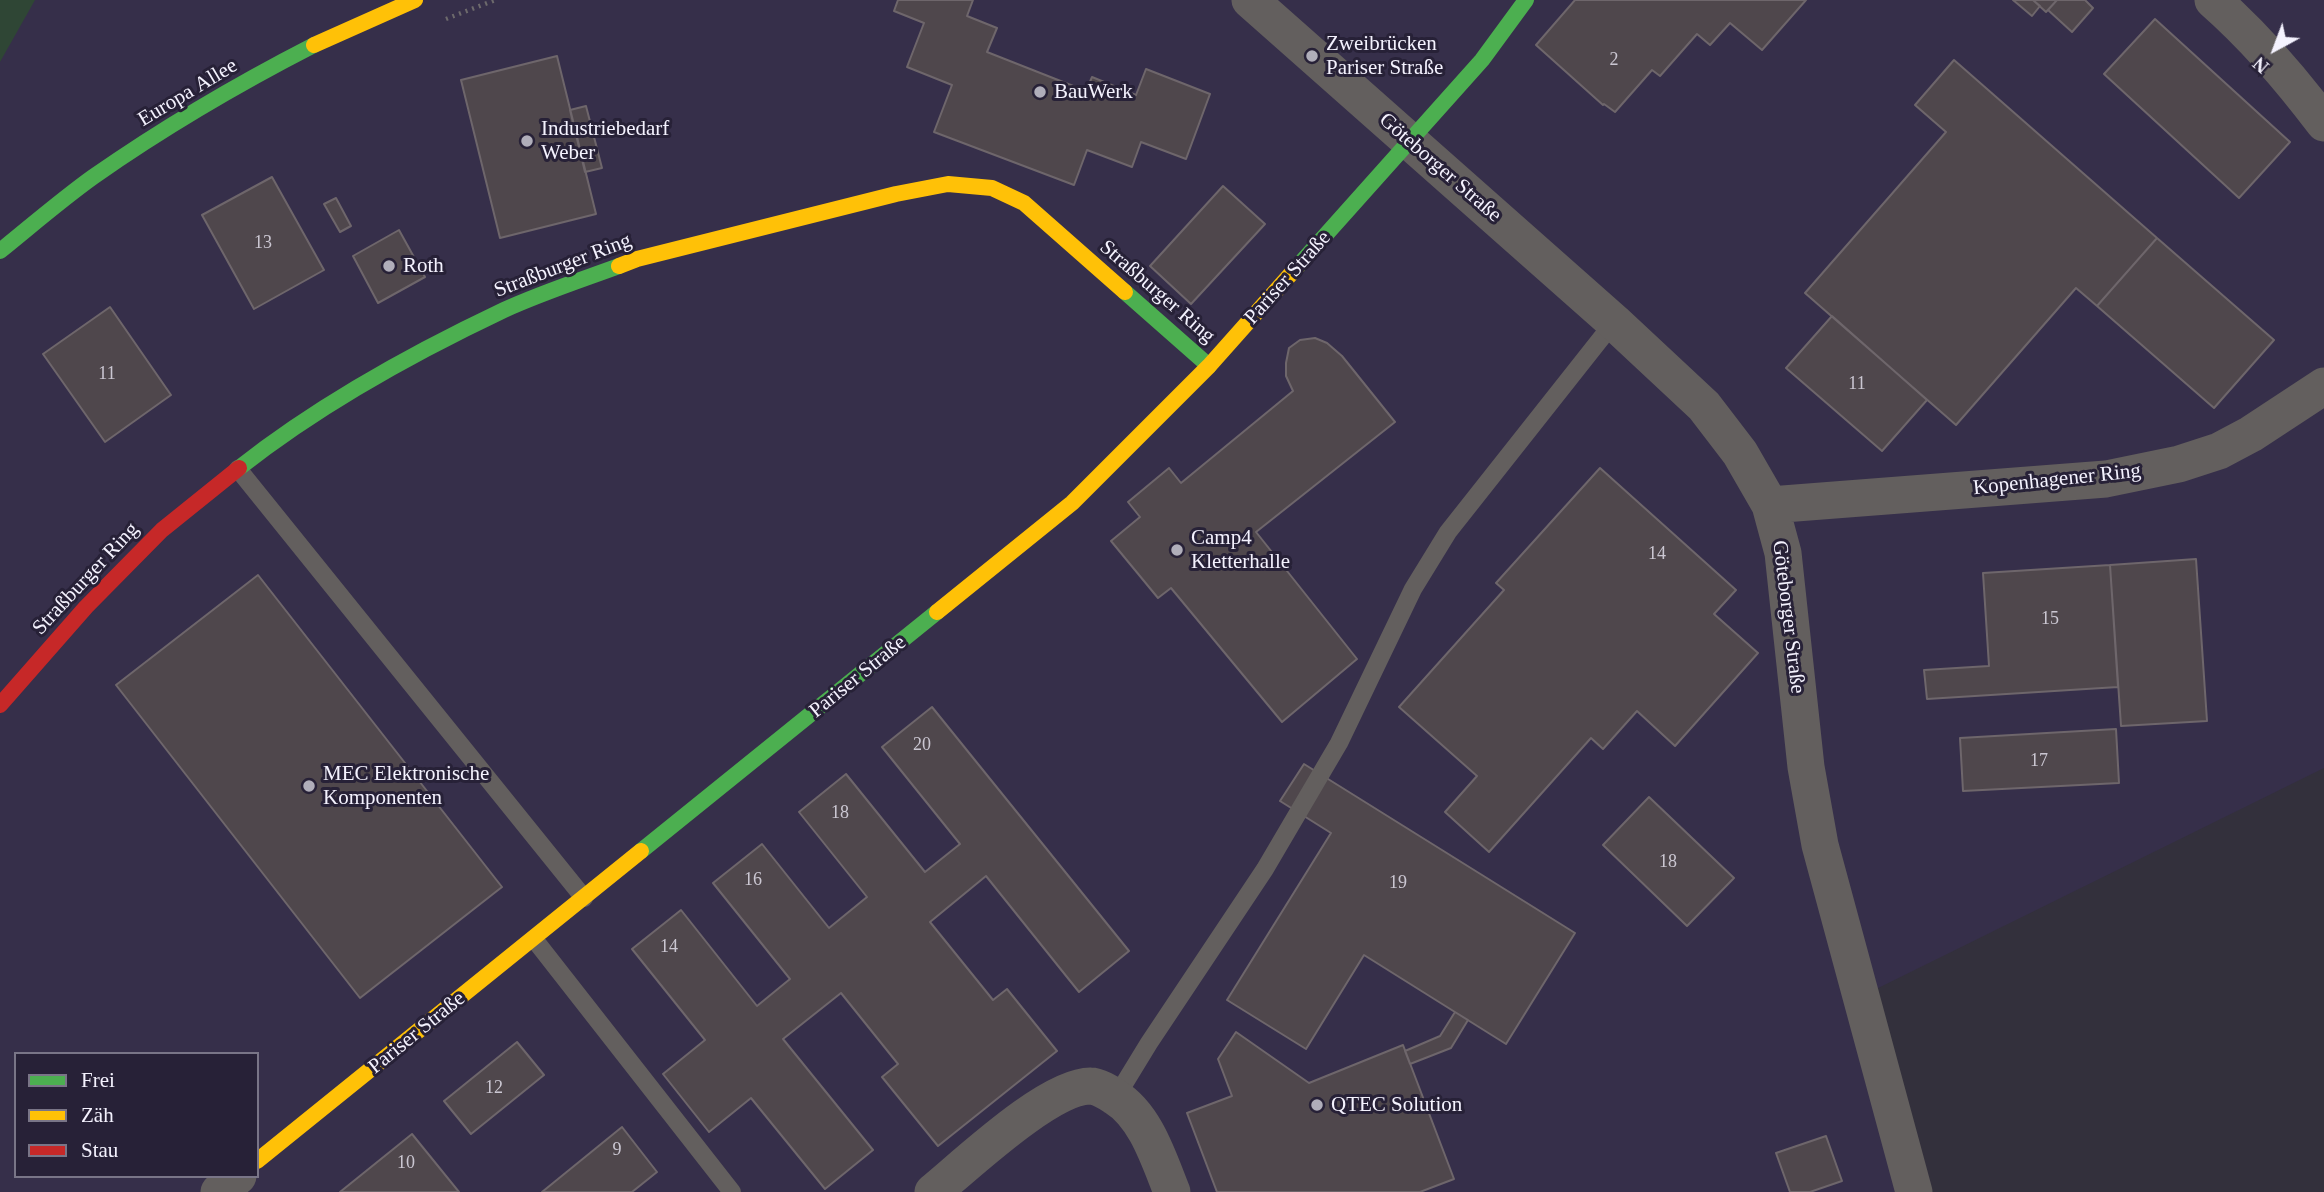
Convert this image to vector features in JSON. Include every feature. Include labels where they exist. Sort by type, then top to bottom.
[{"type":"street","name":"Europa Allee","points":[[0,251],[91,179],[219,97],[316,45],[415,0]]},
{"type":"street","name":"Göteborger Straße","points":[[1250,0],[1614,322],[1704,406],[1740,453],[1770,505],[1783,553],[1806,767],[1820,845],[1914,1192]]},
{"type":"street","points":[[1410,141],[1482,60],[1526,0]]},
{"type":"street","points":[[2213,0],[2293,82],[2324,123]]},
{"type":"street","name":"Pariser Straße","points":[[259,1159],[1072,503],[1209,366],[1410,141]]},
{"type":"street","name":"Straßburger Ring","points":[[0,705],[86,607],[162,530],[271,443],[361,384],[506,309],[637,259],[896,194],[948,184],[992,188],[1024,203],[1209,366]]},
{"type":"street","name":"Kopenhagener Ring","points":[[1770,505],[2106,479],[2179,464],[2219,451],[2251,434],[2324,386]]},
{"type":"street","points":[[933,1192],[1009,1129],[1058,1095],[1092,1086],[1116,1097],[1137,1118],[1172,1192]]},
{"type":"street","points":[[219,1192],[236,1178]]},
{"type":"lane","points":[[1116,1097],[1149,1042],[1265,869],[1332,755],[1413,589],[1448,532],[1614,322]]},
{"type":"lane","points":[[238,469],[584,898]]},
{"type":"lane","points":[[534,939],[732,1192]]},
{"type":"shaded area","points":[[0,0],[2324,0],[2324,768],[1860,997],[1914,1192],[0,1192]]},
{"type":"green space","points":[[0,0],[35,0],[0,62]]},
{"type":"building","name":"BauWerk","points":[[898,0],[973,0],[967,16],[997,28],[987,52],[1086,91],[1092,77],[1136,95],[1146,69],[1210,94],[1186,159],[1141,142],[1132,167],[1087,150],[1074,185],[934,132],[952,85],[907,67],[924,23],[894,11]]},
{"type":"building","points":[[1575,0],[1806,0],[1762,50],[1730,23],[1710,45],[1697,34],[1660,76],[1652,70],[1615,112],[1603,105],[1536,45]]},
{"type":"building","points":[[2013,0],[2033,0],[2040,6],[2032,16]]},
{"type":"building","points":[[2033,0],[2057,0],[2046,12]]},
{"type":"building","points":[[2057,0],[2085,0],[2093,8],[2072,32],[2048,10]]},
{"type":"building","points":[[2155,19],[2290,142],[2239,198],[2104,74]]},
{"type":"building","name":"Industriebedarf Weber","points":[[557,56],[596,214],[500,238],[461,80]]},
{"type":"building","points":[[1954,60],[2157,238],[2097,306],[2076,288],[1956,425],[1805,293],[1946,132],[1915,105]]},
{"type":"building","points":[[586,106],[602,168],[585,172],[570,110]]},
{"type":"building","points":[[272,177],[324,270],[254,309],[202,215]]},
{"type":"building","points":[[1223,186],[1265,224],[1191,304],[1150,266]]},
{"type":"building","points":[[336,198],[351,226],[340,232],[324,204]]},
{"type":"building","name":"Roth","points":[[399,230],[425,277],[378,303],[353,256]]},
{"type":"building","points":[[2157,238],[2274,340],[2214,408],[2097,306]]},
{"type":"building","points":[[110,307],[171,395],[105,442],[43,354]]},
{"type":"building","points":[[1832,316],[1927,400],[1882,451],[1786,368]]},
{"type":"building","points":[[1315,338],[1327,343],[1342,356],[1395,422],[1256,532],[1357,659],[1282,722],[1171,588],[1158,598],[1111,541],[1140,517],[1128,502],[1169,468],[1181,483],[1293,391],[1286,376],[1289,348],[1300,340]]},
{"type":"building","points":[[1600,468],[1736,590],[1714,614],[1758,653],[1675,746],[1637,711],[1603,749],[1591,738],[1489,852],[1445,812],[1477,776],[1399,707],[1504,590],[1496,583]]},
{"type":"building","points":[[2196,559],[2207,721],[2121,726],[2110,565]]},
{"type":"building","points":[[2110,565],[2118,687],[1927,699],[1924,670],[1989,666],[1983,573]]},
{"type":"building","name":"MEC Elektronische Komponenten","points":[[258,575],[502,887],[360,998],[116,685]]},
{"type":"building","points":[[932,707],[1129,951],[1079,992],[986,876],[930,922],[993,1000],[1007,989],[1057,1051],[938,1146],[882,1077],[898,1064],[841,993],[783,1039],[873,1150],[825,1189],[751,1098],[709,1132],[663,1074],[705,1040],[632,949],[681,910],[757,1006],[790,979],[713,883],[762,844],[829,928],[867,897],[799,812],[846,774],[925,872],[960,844],[882,747]]},
{"type":"building","points":[[2116,729],[2119,783],[1963,791],[1960,738]]},
{"type":"building","points":[[1304,764],[1575,933],[1506,1044],[1364,955],[1306,1049],[1227,1000],[1331,833],[1280,801]]},
{"type":"building","points":[[1649,797],[1734,878],[1687,926],[1603,845]]},
{"type":"building","points":[[1455,1012],[1468,1020],[1451,1048],[1410,1064],[1405,1051],[1440,1036]]},
{"type":"building","name":"QTEC Solution","points":[[1236,1032],[1309,1083],[1403,1045],[1454,1179],[1420,1192],[1217,1192],[1187,1113],[1232,1096],[1218,1059]]},
{"type":"building","points":[[517,1042],[544,1075],[471,1134],[444,1101]]},
{"type":"building","points":[[622,1127],[657,1172],[632,1192],[542,1192]]},
{"type":"building","points":[[412,1134],[459,1192],[340,1192]]},
{"type":"building","points":[[1826,1136],[1842,1181],[1810,1192],[1790,1192],[1776,1153]]},
{"type":"traffic: fast","points":[[1297,267],[1482,60],[1526,0]]},
{"type":"traffic: fast","points":[[0,251],[81,186],[146,141],[229,91],[314,45]]},
{"type":"traffic: fast","points":[[239,468],[334,401],[435,344],[518,304],[619,266]]},
{"type":"traffic: fast","points":[[1125,292],[1209,366]]},
{"type":"traffic: fast","points":[[641,851],[937,612]]},
{"type":"traffic: slow","points":[[314,45],[415,0]]},
{"type":"traffic: slow","points":[[619,266],[637,259],[896,194],[948,184],[992,188],[1024,203],[1125,292]]},
{"type":"traffic: slow","points":[[937,612],[1072,503],[1209,366],[1297,267]]},
{"type":"traffic: slow","points":[[259,1159],[641,851]]},
{"type":"traffic: jam","points":[[0,705],[86,607],[162,530],[239,468]]},
{"type":"place","name":"Zweibrücken Pariser Straße","points":[[1312,56]]},
{"type":"place","name":"BauWerk","points":[[1040,92]]},
{"type":"place","name":"Industriebedarf Weber","points":[[527,141]]},
{"type":"place","name":"Roth","points":[[389,266]]},
{"type":"place","name":"Camp4 Kletterhalle","points":[[1177,550]]},
{"type":"place","name":"MEC Elektronische Komponenten","points":[[309,786]]},
{"type":"place","name":"QTEC Solution","points":[[1317,1105]]}]
